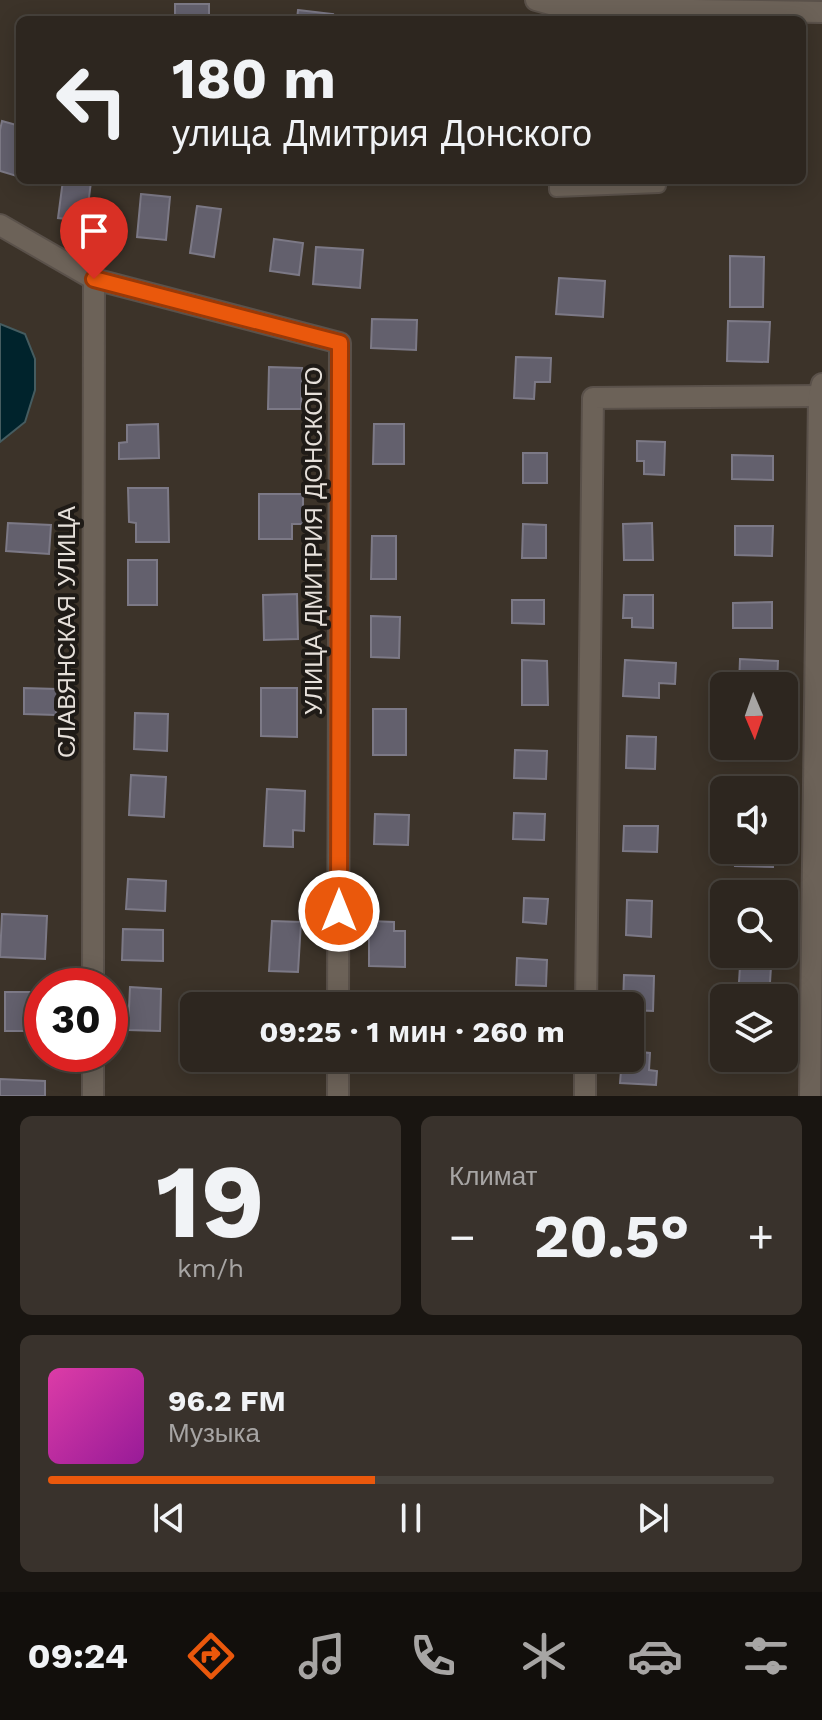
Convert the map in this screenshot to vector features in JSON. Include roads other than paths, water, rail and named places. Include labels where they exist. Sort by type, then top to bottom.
[{"type":"street","points":[[547,8],[654,14],[822,12]]},
{"type":"street","name":"УЛИЦА ДМИТРИЯ ДОНСКОГО","points":[[0,225],[94,279],[340,343],[338,992]]},
{"type":"street","name":"СЛАВЯНСКАЯ УЛИЦА","points":[[93,968],[94,279]]},
{"type":"street","points":[[586,992],[593,398],[821,390],[810,1096]]},
{"type":"street","points":[[93,1072],[93,1096]]},
{"type":"street","points":[[338,1072],[338,1096]]},
{"type":"street","points":[[585,1072],[585,1096]]},
{"type":"lane","points":[[556,184],[556,190],[659,184]]},
{"type":"water","points":[[0,324],[25,334],[35,359],[35,390],[25,422],[0,442]]}]
